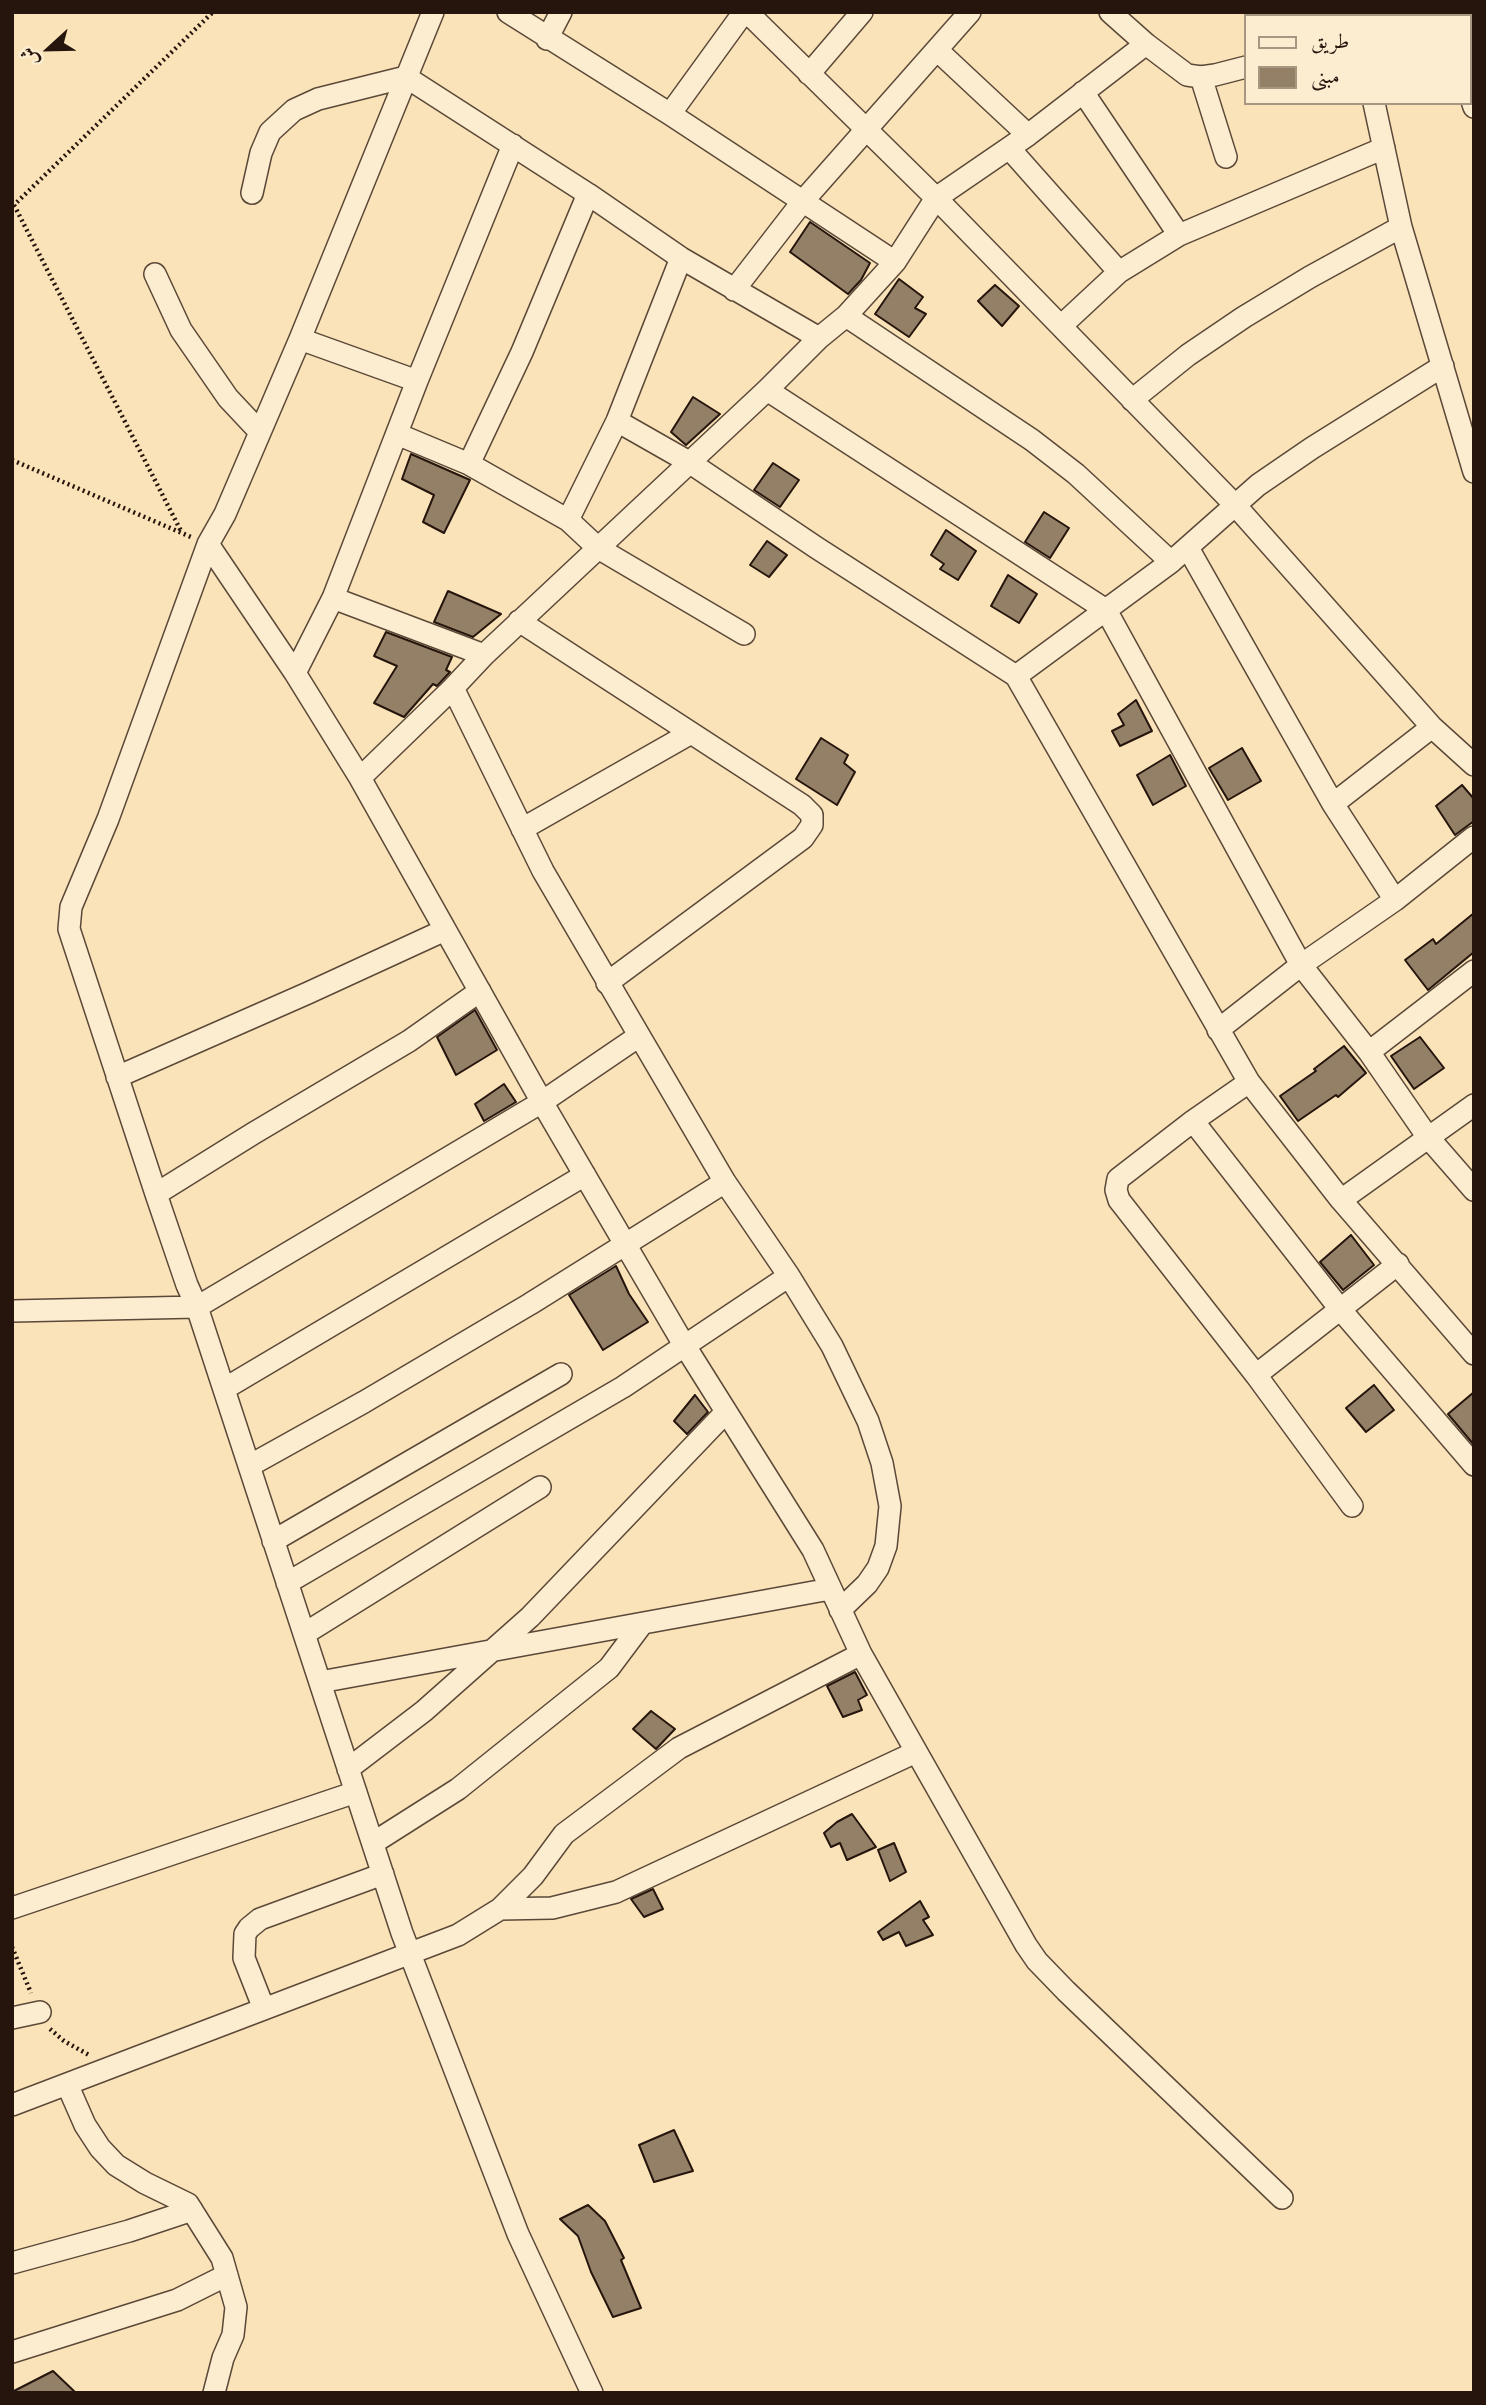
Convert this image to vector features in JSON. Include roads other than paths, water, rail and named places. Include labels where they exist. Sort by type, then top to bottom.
[{"type":"street","points":[[433,12],[300,338],[225,514],[208,544],[108,819],[71,907],[69,929],[156,1194],[197,1307],[410,1954],[518,2234],[592,2393]]},
{"type":"street","points":[[508,12],[670,114],[895,262]]},
{"type":"street","points":[[547,39],[561,12]]},
{"type":"street","points":[[670,114],[746,12],[936,198],[1235,505],[1432,727],[1474,765]]},
{"type":"street","points":[[809,74],[862,12]]},
{"type":"street","points":[[734,290],[803,201],[970,12]]},
{"type":"street","points":[[1110,12],[1187,75],[1201,77],[1244,67]]},
{"type":"street","points":[[360,778],[519,621],[767,390],[819,338],[846,316],[895,262],[936,198],[1028,135],[1146,44]]},
{"type":"street","points":[[937,50],[1028,135]]},
{"type":"street","points":[[253,193],[261,153],[270,132],[294,110],[318,99],[406,77],[588,194],[681,258],[819,338]]},
{"type":"street","points":[[1201,77],[1226,157]]},
{"type":"street","points":[[1083,92],[1179,235]]},
{"type":"street","points":[[1374,105],[1401,227],[1443,366],[1468,429],[1474,472]]},
{"type":"street","points":[[295,673],[334,598],[417,380],[513,145]]},
{"type":"street","points":[[1009,148],[1119,272]]},
{"type":"street","points":[[1061,326],[1119,272],[1179,235],[1384,148]]},
{"type":"street","points":[[469,464],[522,352],[588,194]]},
{"type":"street","points":[[1132,400],[1188,355],[1244,317],[1401,227]]},
{"type":"street","points":[[568,520],[617,421],[681,258]]},
{"type":"street","points":[[155,274],[181,330],[228,398],[259,431]]},
{"type":"street","points":[[846,316],[1068,467],[1171,562]]},
{"type":"street","points":[[300,338],[417,380]]},
{"type":"street","points":[[1016,676],[1171,562],[1258,485],[1443,366]]},
{"type":"street","points":[[767,390],[1106,610],[1301,965],[1369,1052],[1427,1136],[1474,1190]]},
{"type":"street","points":[[617,421],[689,462],[1016,676],[1249,1082],[1341,1200],[1474,1354]]},
{"type":"street","points":[[397,434],[469,464],[568,520],[598,548],[744,634]]},
{"type":"street","points":[[208,544],[295,673],[360,778],[624,1243],[684,1345],[813,1550],[860,1654],[1037,1961],[1282,2198]]},
{"type":"street","points":[[1188,548],[1333,804],[1395,900]]},
{"type":"street","points":[[334,598],[484,655]]},
{"type":"street","points":[[519,621],[802,805],[811,815],[811,825],[803,838],[607,983]]},
{"type":"street","points":[[453,688],[543,871],[725,1182],[789,1276],[832,1346],[868,1420],[882,1463],[890,1506],[886,1546],[878,1568],[867,1584],[840,1611]]},
{"type":"street","points":[[1333,804],[1432,727]]},
{"type":"street","points":[[522,829],[691,733]]},
{"type":"street","points":[[1218,1030],[1301,965],[1395,900],[1474,837]]},
{"type":"street","points":[[117,1077],[446,930]]},
{"type":"street","points":[[1369,1052],[1474,971]]},
{"type":"street","points":[[156,1194],[409,1041],[480,991]]},
{"type":"street","points":[[12,1311],[197,1307],[542,1102],[639,1036]]},
{"type":"street","points":[[1249,1082],[1118,1179],[1116,1190],[1119,1200],[1256,1375],[1352,1506]]},
{"type":"street","points":[[1341,1200],[1474,1105]]},
{"type":"street","points":[[1193,1121],[1340,1309],[1474,1465]]},
{"type":"street","points":[[224,1390],[585,1175]]},
{"type":"street","points":[[249,1466],[530,1304],[725,1182]]},
{"type":"street","points":[[1256,1375],[1398,1264]]},
{"type":"street","points":[[287,1583],[623,1387],[789,1276]]},
{"type":"street","points":[[273,1541],[561,1374]]},
{"type":"street","points":[[348,1769],[424,1711],[530,1617],[726,1412]]},
{"type":"street","points":[[304,1634],[540,1487]]},
{"type":"street","points":[[320,1682],[830,1589]]},
{"type":"street","points":[[373,1843],[458,1788],[609,1668],[642,1625]]},
{"type":"street","points":[[12,2105],[458,1935],[500,1909],[533,1876],[564,1834],[679,1748],[860,1654]]},
{"type":"street","points":[[500,1909],[552,1908],[616,1892],[916,1752]]},
{"type":"street","points":[[12,1908],[356,1792]]},
{"type":"street","points":[[264,2009],[244,1958],[245,1934],[249,1928],[260,1919],[383,1874]]},
{"type":"street","points":[[12,2018],[40,2012]]},
{"type":"street","points":[[67,2084],[85,2124],[100,2148],[116,2165],[188,2204],[222,2258],[236,2307],[233,2335],[223,2358],[214,2393]]},
{"type":"street","points":[[12,2263],[129,2231],[192,2210]]},
{"type":"street","points":[[12,2352],[177,2300],[227,2275]]}]
